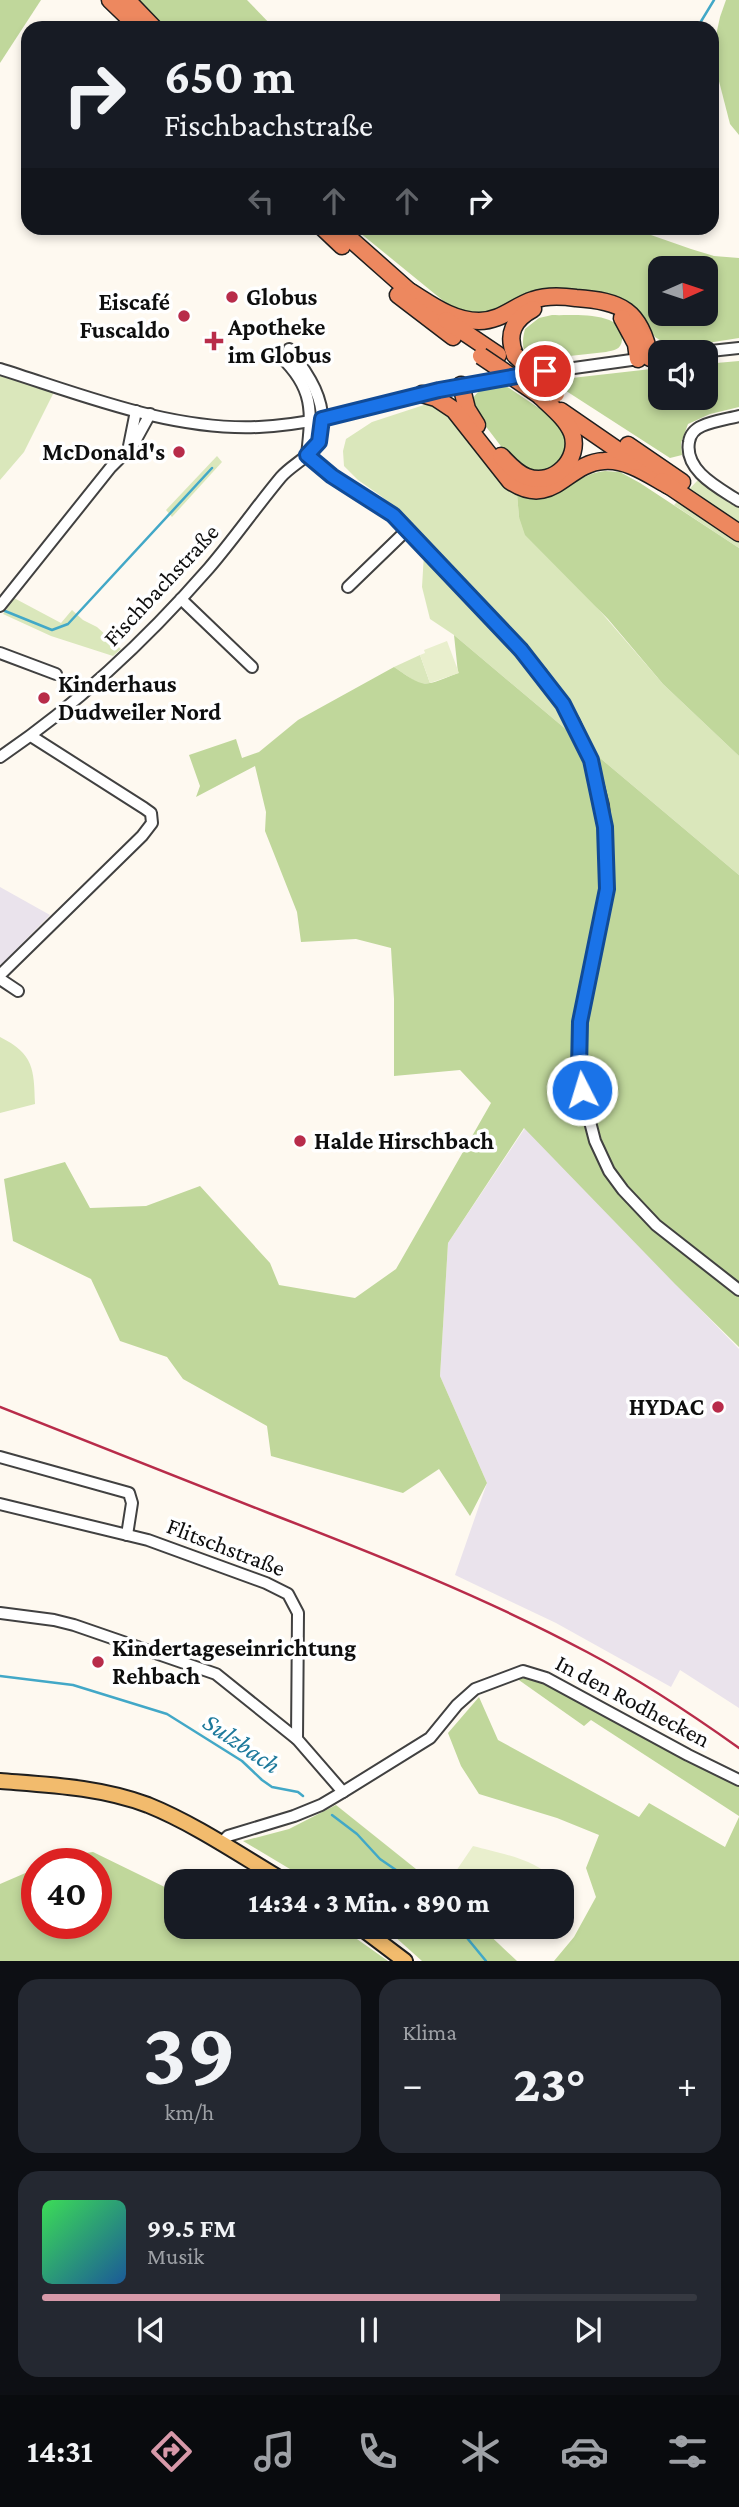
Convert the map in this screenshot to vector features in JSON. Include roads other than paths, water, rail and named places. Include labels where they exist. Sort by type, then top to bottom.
[{"type":"highway","points":[[110,0],[132,21]]},
{"type":"highway","points":[[127,0],[147,21]]},
{"type":"highway","points":[[331,235],[403,300],[481,356],[553,396],[739,521]]},
{"type":"highway","points":[[346,235],[411,292],[506,355],[553,396],[669,486],[739,533]]},
{"type":"highway","points":[[411,292],[454,317],[471,321],[498,318],[542,298],[565,297],[612,302],[633,316],[646,339],[648,352]]},
{"type":"highway","points":[[506,355],[518,318],[534,308],[569,305],[602,308],[620,316],[636,344],[648,357]]},
{"type":"highway","points":[[457,386],[467,409],[493,446],[518,472],[536,479],[550,476],[565,467],[570,462],[574,449],[568,425],[553,396]]},
{"type":"highway","points":[[454,410],[452,401],[457,386]]},
{"type":"highway","points":[[422,394],[436,398],[454,410],[510,481],[519,486],[537,491],[546,489],[586,466],[603,461],[629,464],[669,486]]},
{"type":"main road","points":[[0,1781],[107,1793],[148,1805],[264,1869]]},
{"type":"main road","points":[[376,1939],[405,1961]]},
{"type":"street","points":[[718,350],[739,348]]},
{"type":"street","points":[[322,419],[317,394],[307,372],[284,353],[302,382],[309,402],[307,455],[332,476],[382,507],[408,529],[541,673],[563,704],[587,751],[603,805],[607,848],[607,889],[580,1022],[582,1090],[595,1141],[609,1171],[656,1225],[739,1290]]},
{"type":"street","points":[[0,369],[136,411],[189,422],[253,427],[322,419],[457,386],[648,358]]},
{"type":"street","points":[[317,394],[326,405],[353,411]]},
{"type":"street","points":[[128,449],[136,411]]},
{"type":"street","points":[[0,606],[145,428],[150,414]]},
{"type":"street","points":[[739,416],[701,426],[695,430],[689,443],[691,458],[700,473],[739,501]]},
{"type":"street","name":"Fischbachstraße","points":[[0,757],[84,693],[129,653],[181,599],[227,547],[283,475],[319,442],[322,419]]},
{"type":"street","points":[[348,587],[408,529]]},
{"type":"street","points":[[181,599],[252,667]]},
{"type":"street","points":[[0,653],[56,674]]},
{"type":"street","points":[[18,991],[0,977],[152,823],[151,813],[31,736]]},
{"type":"street","name":"Flitschstraße","points":[[0,1457],[129,1493],[132,1503],[127,1535]]},
{"type":"street","name":"Flitschstraße","points":[[0,1504],[168,1547],[283,1590],[293,1599],[299,1613],[298,1739]]},
{"type":"street","points":[[0,1613],[74,1625],[209,1670],[298,1739],[343,1792]]},
{"type":"street","name":"In den Rodhecken","points":[[220,1844],[228,1836],[321,1805],[430,1738],[457,1705],[475,1689],[523,1671],[545,1678],[739,1780]]},
{"type":"waterway","points":[[701,21],[714,0]]},
{"type":"waterway","points":[[5,611],[52,630],[68,624],[212,468]]},
{"type":"waterway","name":"Sulzbach","points":[[0,1676],[73,1685],[167,1714],[242,1761],[272,1787],[298,1792],[303,1796]]},
{"type":"waterway","name":"Sulzbach","points":[[332,1815],[395,1869]]},
{"type":"waterway","name":"Sulzbach","points":[[468,1939],[486,1961]]},
{"type":"railway","points":[[0,1407],[388,1560],[509,1613],[626,1674],[739,1748]]},
{"type":"place","name":"Globus","points":[[232,297]]},
{"type":"place","name":"Eiscafé Fuscaldo","points":[[184,316]]},
{"type":"place","name":"Apotheke im Globus","points":[[214,341]]},
{"type":"place","name":"McDonald's","points":[[179,452]]},
{"type":"place","name":"Kinderhaus Dudweiler Nord","points":[[44,698]]},
{"type":"place","name":"Halde Hirschbach","points":[[300,1141]]},
{"type":"place","name":"HYDAC","points":[[718,1407]]},
{"type":"place","name":"Kindertageseinrichtung Rehbach","points":[[98,1662]]}]
